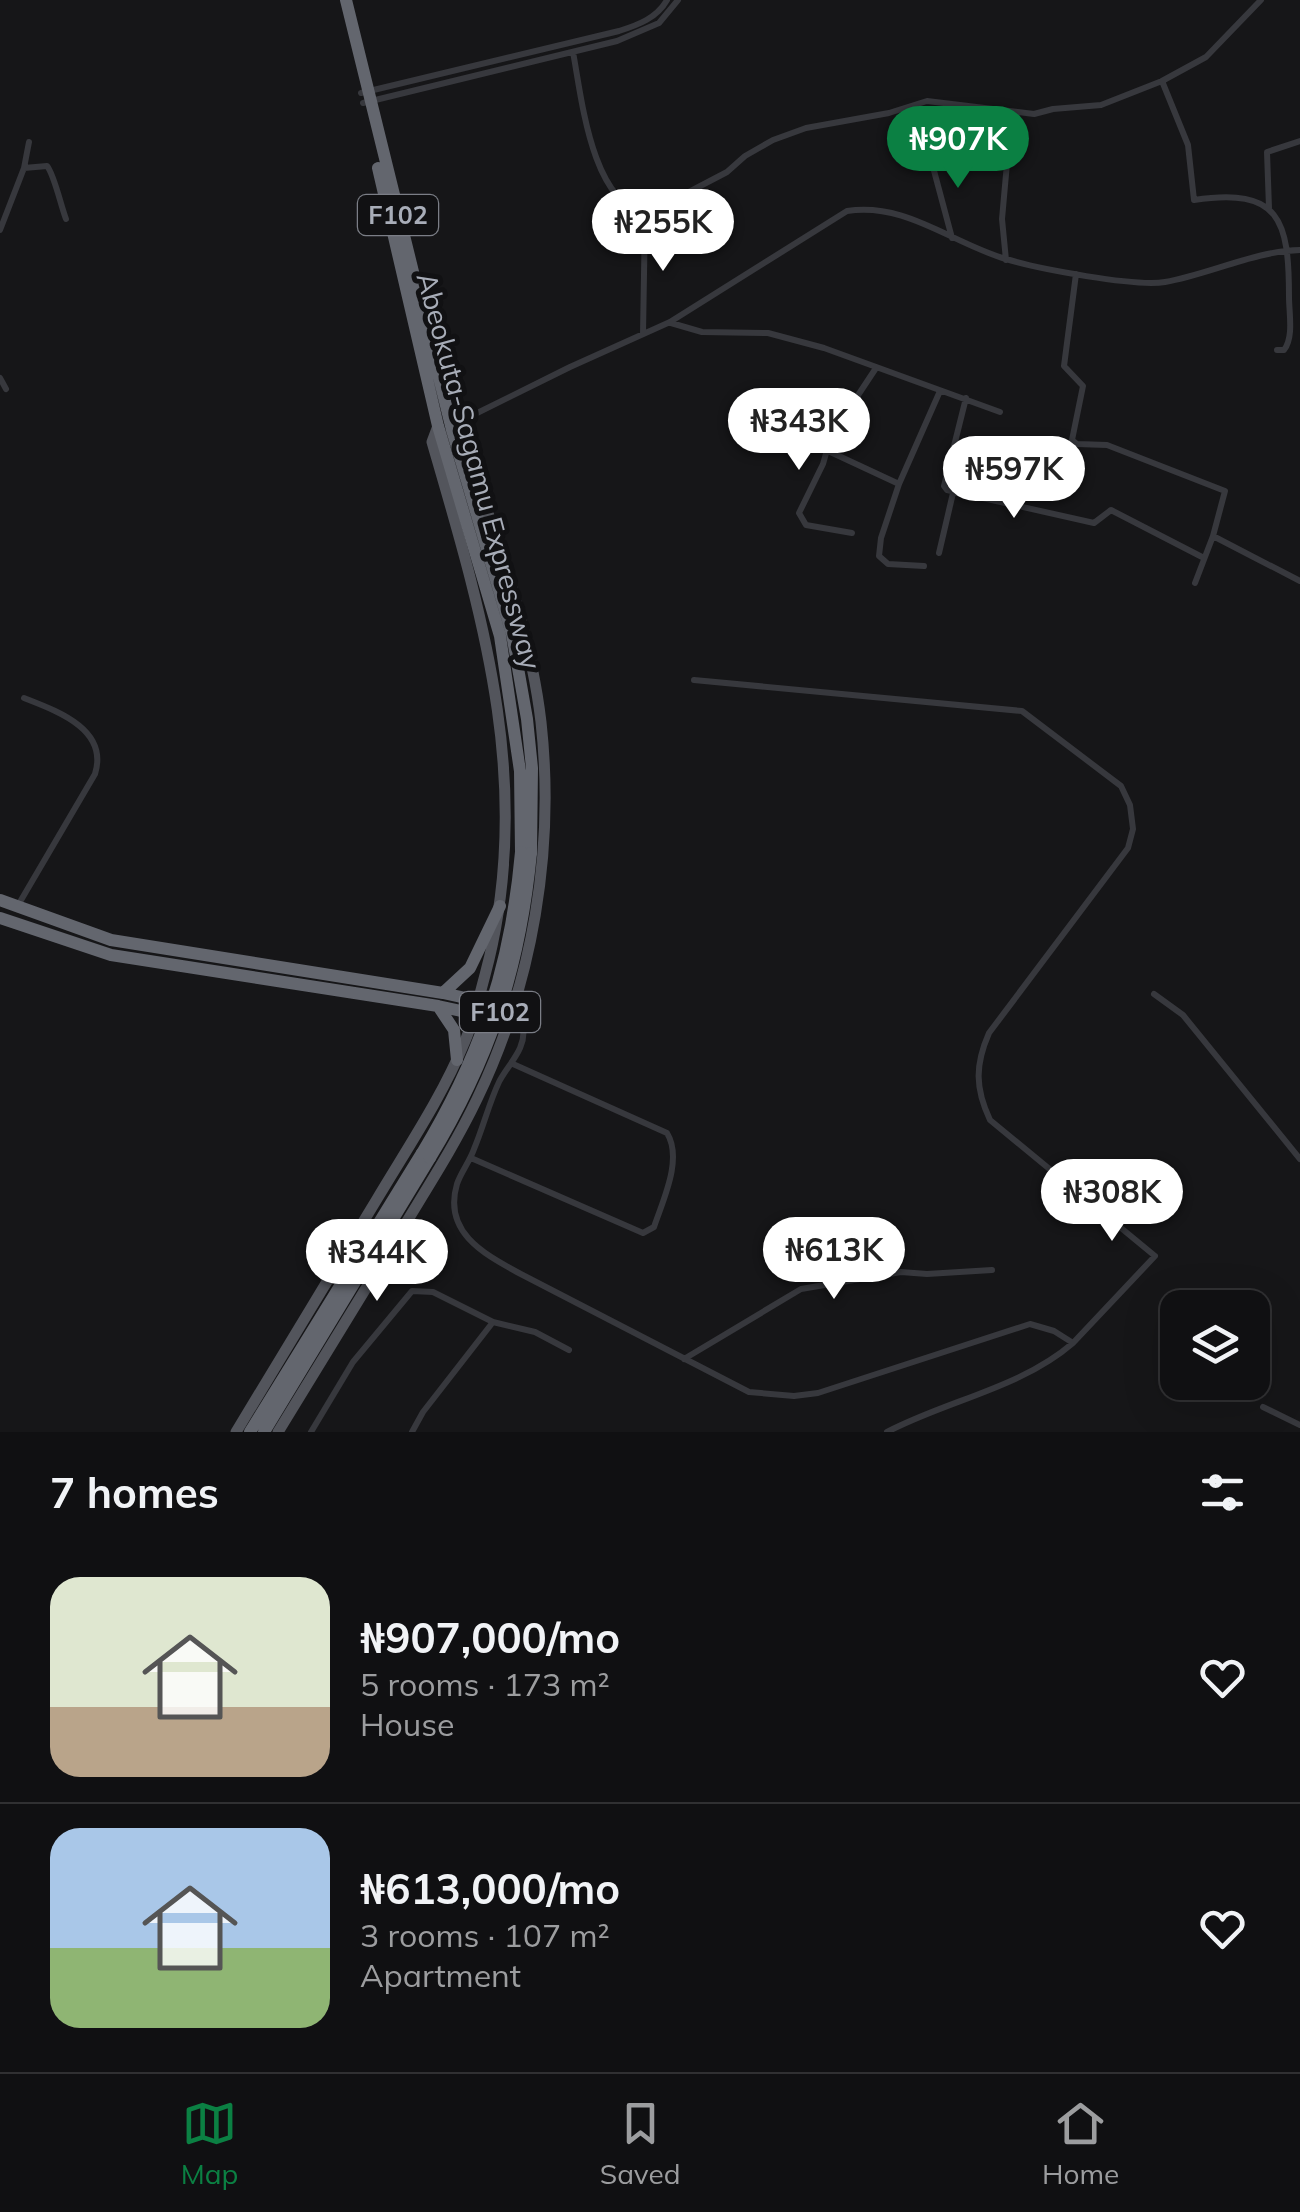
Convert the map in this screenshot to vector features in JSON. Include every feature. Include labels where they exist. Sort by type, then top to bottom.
[{"type":"highway","name":"Abeokuta-Sagamu Expressway","points":[[342,0],[438,426],[503,652],[520,771],[526,852]]},
{"type":"highway","name":"Abeokuta-Sagamu Expressway","points":[[257,1428],[426,1156],[468,1070],[493,1003],[526,852],[532,768],[512,634],[452,430],[365,97]]},
{"type":"highway","points":[[0,900],[111,940],[510,1015]]},
{"type":"highway","points":[[440,1000],[470,968],[500,906]]},
{"type":"highway","points":[[32,931],[36,916]]},
{"type":"highway","points":[[0,918],[111,955],[440,1000]]},
{"type":"highway","points":[[440,1000],[454,1030],[457,1060]]},
{"type":"main road","points":[[236,1432],[257,1428],[457,1060],[476,1007],[500,906],[507,802],[502,728],[488,643],[432,442],[438,426]]},
{"type":"main road","points":[[278,1432],[476,1101],[510,1015],[537,913],[544,854],[545,778],[540,718],[510,587],[465,443],[452,430]]},
{"type":"street","points":[[365,97],[642,24],[667,0]]},
{"type":"street","points":[[365,97],[573,52],[645,32],[659,23],[678,0]]},
{"type":"street","points":[[645,215],[726,172],[744,156],[773,140],[806,128],[927,102],[1034,114],[1053,108],[1101,105],[1162,82],[1206,57],[1261,0]]},
{"type":"street","points":[[573,52],[585,115],[602,173],[619,201],[645,215]]},
{"type":"street","points":[[1162,82],[1188,145],[1194,200],[1252,198],[1269,208],[1280,224],[1289,250],[1289,344],[1284,350],[1277,350]]},
{"type":"street","points":[[1006,260],[1002,219],[1010,141]]},
{"type":"street","points":[[1269,208],[1268,152],[1300,141]]},
{"type":"street","points":[[0,230],[24,168],[28,142]]},
{"type":"street","points":[[929,152],[952,239]]},
{"type":"street","points":[[24,168],[47,166],[53,172],[54,190],[66,219]]},
{"type":"street","points":[[452,430],[473,415],[670,322],[847,212],[869,208],[896,211],[1006,260],[1076,274],[1162,282],[1300,250]]},
{"type":"street","points":[[643,334],[645,215]]},
{"type":"street","points":[[1076,274],[1064,366],[1084,390],[1072,440],[1077,444],[1108,446],[1225,491],[1195,584]]},
{"type":"street","points":[[670,322],[702,332],[768,333],[824,348],[1000,412]]},
{"type":"street","points":[[852,533],[806,525],[799,512],[823,464],[831,436],[876,368]]},
{"type":"street","points":[[0,378],[6,389]]},
{"type":"street","points":[[924,566],[888,564],[879,556],[899,484],[940,391]]},
{"type":"street","points":[[966,398],[944,486],[952,492],[1094,523],[1112,510],[1204,558]]},
{"type":"street","points":[[826,450],[899,484]]},
{"type":"street","points":[[938,553],[952,492]]},
{"type":"street","points":[[1212,536],[1300,581]]},
{"type":"street","points":[[694,680],[1022,711],[1121,786],[1130,805],[1134,829],[1128,848],[989,1034],[979,1056],[977,1076],[980,1100],[990,1120],[1155,1256],[1073,1343],[1036,1370],[888,1432]]},
{"type":"street","points":[[16,908],[95,774],[98,762],[97,750],[76,723],[62,712],[24,698]]},
{"type":"street","points":[[1154,994],[1183,1015],[1300,1159]]},
{"type":"street","points":[[510,1015],[522,1026],[524,1035],[513,1064],[499,1081],[454,1201],[468,1242],[483,1254],[749,1392],[794,1396],[818,1392],[1030,1324],[1054,1330],[1073,1343]]},
{"type":"street","points":[[471,1158],[643,1234],[654,1227],[668,1182],[674,1144],[667,1133],[513,1064]]},
{"type":"street","points":[[684,1360],[801,1289],[901,1272],[992,1270]]},
{"type":"street","points":[[311,1432],[353,1362],[412,1291],[434,1292],[493,1322],[535,1332],[569,1350]]},
{"type":"street","points":[[412,1432],[423,1412],[493,1322]]},
{"type":"street","points":[[1263,1407],[1300,1425]]}]
